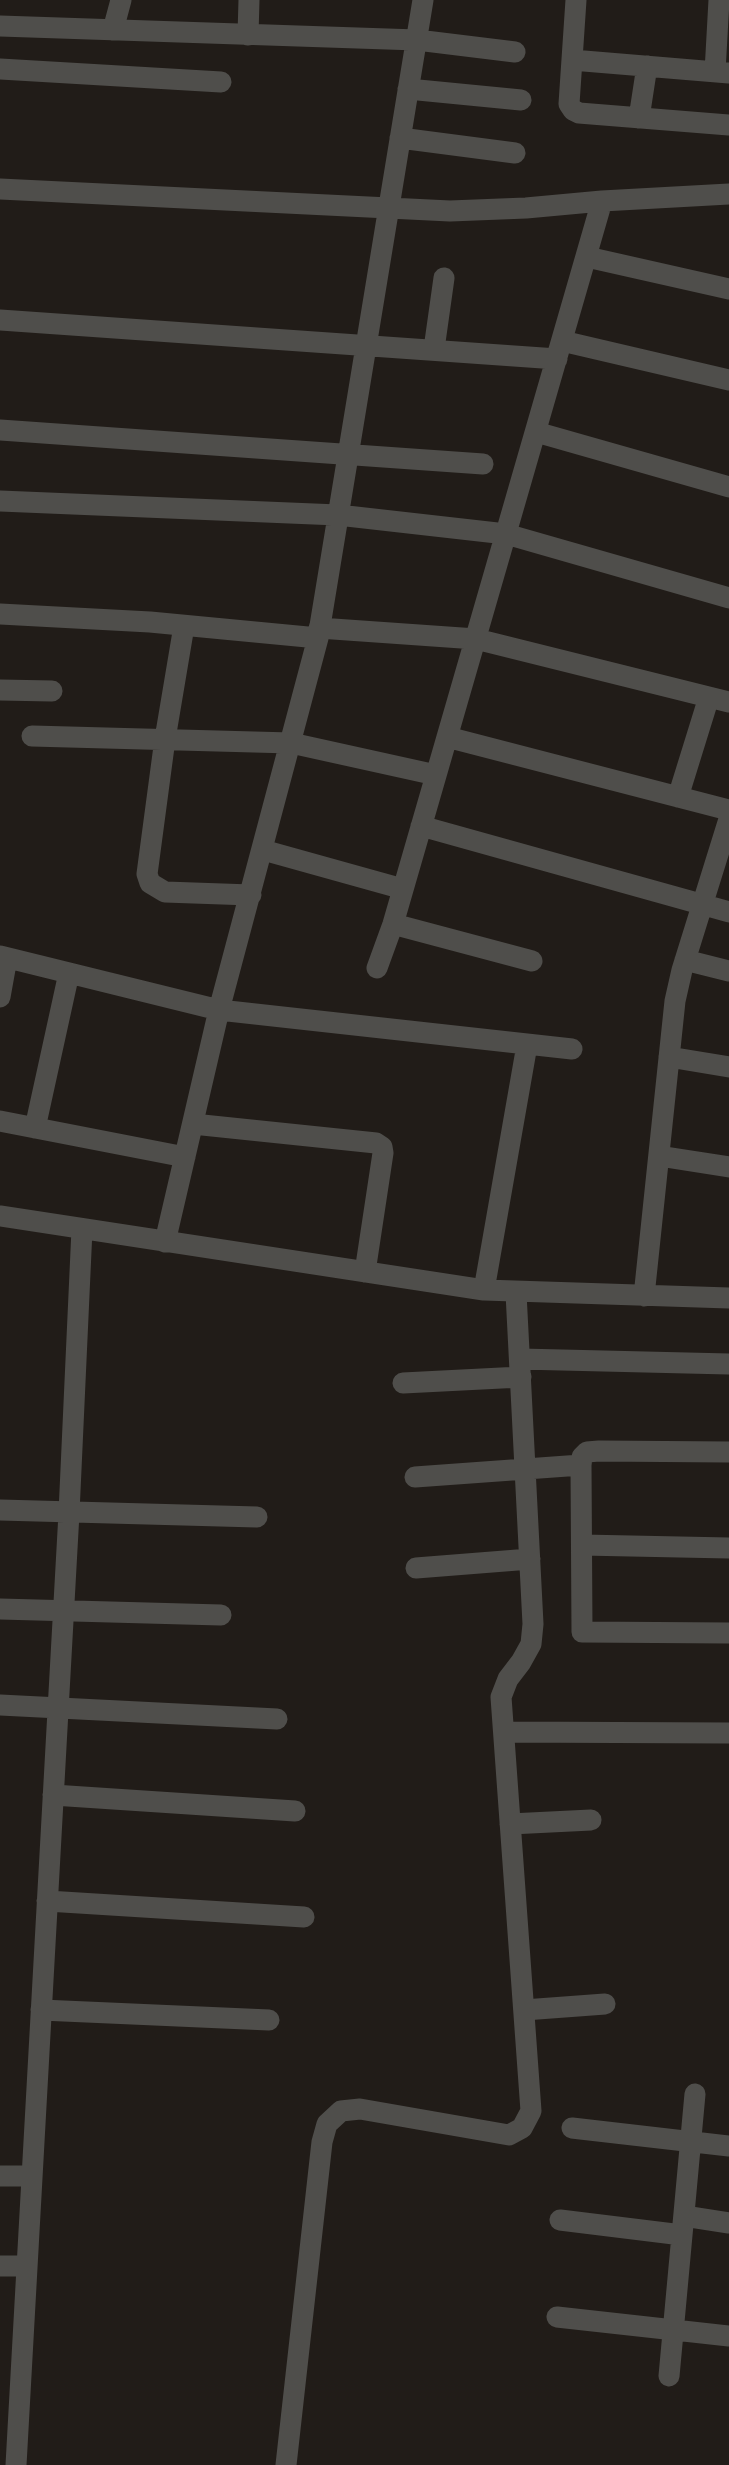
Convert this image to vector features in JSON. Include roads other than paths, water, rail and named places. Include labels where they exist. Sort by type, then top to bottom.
[{"type":"street","points":[[113,30],[121,0]]},
{"type":"street","points":[[248,35],[249,0]]},
{"type":"street","points":[[165,1242],[219,1010],[319,633],[423,0]]},
{"type":"street","points":[[576,0],[569,104],[573,110],[579,113],[729,125]]},
{"type":"street","points":[[572,60],[722,72],[719,0]]},
{"type":"street","points":[[0,26],[416,40],[515,52]]},
{"type":"street","points":[[639,118],[647,66]]},
{"type":"street","points":[[0,68],[222,82]]},
{"type":"street","points":[[408,89],[521,100]]},
{"type":"street","points":[[400,138],[516,153]]},
{"type":"street","points":[[0,189],[462,211],[729,194]]},
{"type":"street","points":[[377,968],[393,924],[602,201]]},
{"type":"street","points":[[587,257],[729,289]]},
{"type":"street","points":[[434,349],[444,278]]},
{"type":"street","points":[[0,320],[434,349],[560,350],[729,380]]},
{"type":"street","points":[[0,429],[482,464]]},
{"type":"street","points":[[536,432],[729,487]]},
{"type":"street","points":[[0,501],[338,515],[506,534],[729,598]]},
{"type":"street","points":[[0,614],[184,626],[476,639],[719,700],[678,797]]},
{"type":"street","points":[[184,626],[165,739],[147,874],[150,883],[165,892],[251,895]]},
{"type":"street","points":[[0,690],[52,691]]},
{"type":"street","points":[[32,736],[291,743],[436,775]]},
{"type":"street","points":[[447,737],[729,810]]},
{"type":"street","points":[[645,1296],[675,1001],[729,819]]},
{"type":"street","points":[[421,827],[729,912]]},
{"type":"street","points":[[263,850],[403,888]]},
{"type":"street","points":[[393,924],[532,961]]},
{"type":"street","points":[[0,997],[3,957],[219,1010],[572,1049]]},
{"type":"street","points":[[685,960],[729,971]]},
{"type":"street","points":[[35,1128],[69,973]]},
{"type":"street","points":[[484,1290],[527,1045]]},
{"type":"street","points":[[669,1057],[729,1067]]},
{"type":"street","points":[[0,1121],[185,1157]]},
{"type":"street","points":[[193,1124],[376,1143],[382,1147],[365,1272]]},
{"type":"street","points":[[659,1156],[729,1167]]},
{"type":"street","points":[[0,1216],[484,1290],[729,1298]]},
{"type":"street","points":[[16,2465],[64,1612],[82,1229]]},
{"type":"street","points":[[286,2465],[322,2142],[327,2124],[341,2111],[360,2109],[509,2135],[522,2128],[531,2111],[501,1697],[508,1679],[522,1662],[531,1644],[533,1624],[516,1293]]},
{"type":"street","points":[[403,1383],[520,1368],[729,1364]]},
{"type":"street","points":[[729,1452],[586,1452],[581,1465],[582,1633],[729,1633]]},
{"type":"street","points":[[415,1477],[581,1465]]},
{"type":"street","points":[[0,1510],[257,1517]]},
{"type":"street","points":[[582,1545],[729,1548]]},
{"type":"street","points":[[416,1568],[530,1559]]},
{"type":"street","points":[[0,1609],[221,1615]]},
{"type":"street","points":[[0,1704],[276,1719]]},
{"type":"street","points":[[504,1732],[729,1733]]},
{"type":"street","points":[[53,1795],[295,1811]]},
{"type":"street","points":[[510,1824],[591,1821]]},
{"type":"street","points":[[47,1901],[304,1917]]},
{"type":"street","points":[[523,2010],[604,2004]]},
{"type":"street","points":[[41,2010],[269,2020]]},
{"type":"street","points":[[669,2376],[695,2094]]},
{"type":"street","points":[[572,2128],[729,2146]]},
{"type":"street","points":[[0,2176],[32,2176]]},
{"type":"street","points":[[560,2220],[683,2225],[729,2223]]},
{"type":"street","points":[[0,2266],[26,2266]]},
{"type":"street","points":[[557,2317],[729,2336]]}]
